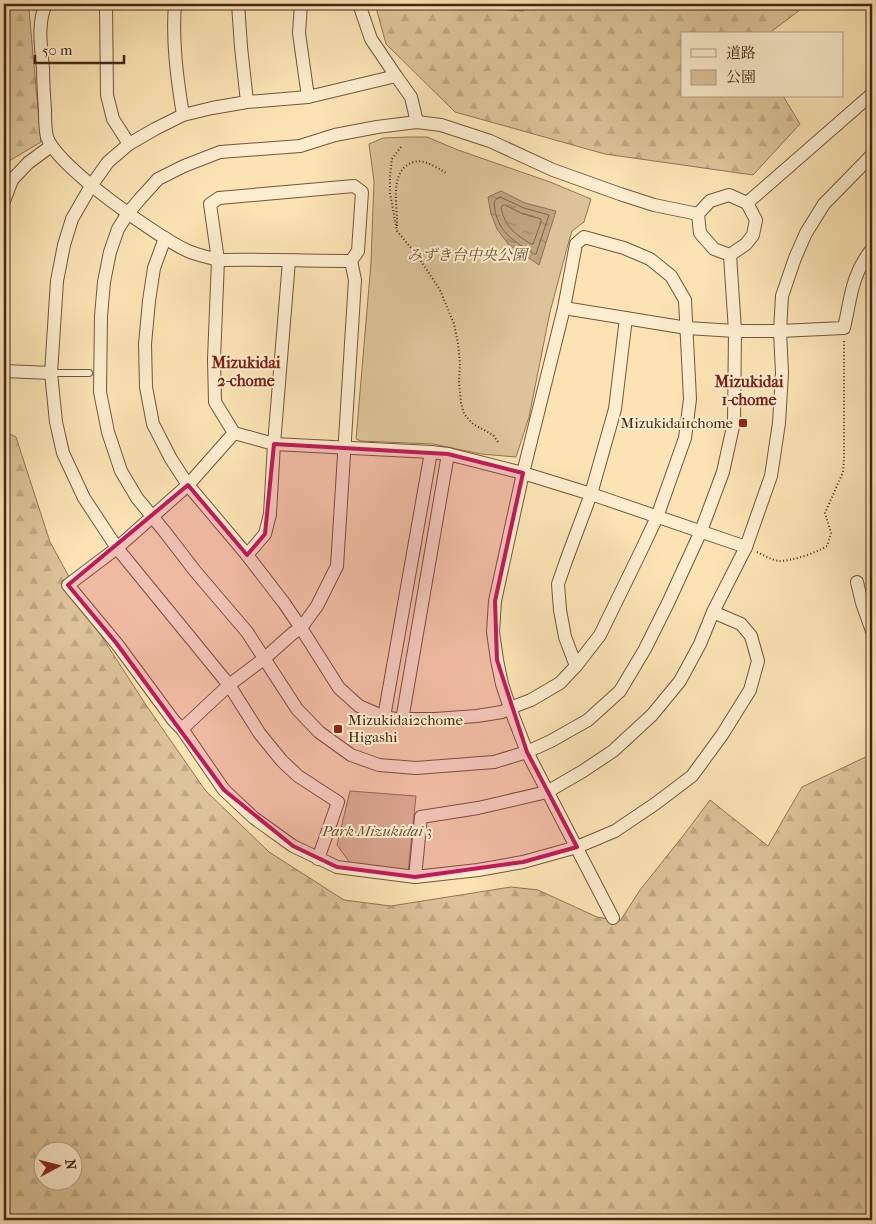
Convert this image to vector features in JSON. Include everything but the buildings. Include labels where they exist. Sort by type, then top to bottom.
[{"type":"street","points":[[46,4],[40,32],[47,136],[52,146],[91,186],[165,238],[189,252],[218,260],[351,261]]},
{"type":"street","points":[[106,4],[107,95],[113,119],[129,144]]},
{"type":"street","points":[[175,4],[175,66],[183,115]]},
{"type":"street","points":[[238,4],[247,102]]},
{"type":"street","points":[[301,4],[299,33],[308,97]]},
{"type":"street","points":[[359,4],[371,39],[411,97],[417,122]]},
{"type":"street","points":[[318,859],[338,802],[298,776],[282,761],[260,734],[229,686],[116,548],[84,498],[63,453],[56,422],[51,373],[57,281],[64,245],[72,219],[91,186],[108,162],[129,144],[183,115],[247,102],[308,97],[396,76]]},
{"type":"street","points":[[747,203],[872,94]]},
{"type":"street","points":[[698,214],[654,205],[620,194],[553,170],[490,141],[441,126],[417,122],[335,135],[300,146],[220,152],[184,166],[158,179],[128,213],[118,229],[110,252],[104,282],[100,392],[108,432],[121,472],[137,498],[247,632],[297,709],[319,732],[351,755],[379,765],[416,768],[494,762],[527,752],[552,741],[588,720],[620,691],[645,649],[701,531],[722,472],[734,422],[735,331],[730,255]]},
{"type":"street","points":[[4,201],[12,180],[28,164],[52,146]]},
{"type":"street","points":[[415,877],[421,816],[478,808],[547,792],[613,751],[652,715],[680,681],[700,644],[713,612],[746,547],[771,476],[778,432],[782,373],[780,331],[782,296],[795,258],[806,233],[824,204],[872,155]]},
{"type":"street","points":[[182,729],[229,686],[301,628],[317,606],[337,566],[344,448],[355,280],[351,261],[358,251],[362,192],[354,186],[219,198],[210,204],[218,260],[214,360],[215,402],[234,433],[274,444],[344,448],[431,452],[448,454],[523,473],[591,494],[746,547]]},
{"type":"street","points":[[729,195],[747,203],[756,220],[753,235],[746,244],[730,255],[714,248],[700,233],[698,214],[710,201],[729,195]]},
{"type":"street","points":[[165,238],[154,268],[145,344],[146,387],[153,424],[188,485],[247,555],[284,604],[339,688],[359,706],[384,717],[402,720],[477,716],[502,712],[510,708],[532,700],[560,683],[576,666],[600,634],[657,517],[685,438],[690,399],[685,300],[671,276],[650,259],[624,248],[584,237],[576,244],[564,308],[523,473],[495,601],[494,632],[497,660],[510,708],[527,752],[614,918]]},
{"type":"street","points":[[564,308],[687,328],[780,331],[844,328],[852,287],[859,268],[871,254]]},
{"type":"street","points":[[247,555],[265,534],[270,514],[289,261]]},
{"type":"street","points":[[576,666],[565,636],[558,584],[591,494],[615,410],[626,318]]},
{"type":"street","points":[[4,370],[51,373]]},
{"type":"street","points":[[234,433],[188,485],[116,548],[68,586],[117,644],[182,729],[224,790],[254,818],[292,846],[337,867],[415,877],[478,870],[523,862],[577,847],[615,831],[655,804],[692,776],[722,735],[750,690],[758,661],[751,636],[741,624],[713,612]]},
{"type":"street","points":[[384,717],[431,452]]},
{"type":"street","points":[[402,720],[448,454]]},
{"type":"street","points":[[858,582],[862,603],[872,631]]},
{"type":"lane","points":[[51,373],[89,374]]},
{"type":"path","points":[[400,147],[392,159],[390,176],[390,193],[397,231],[417,255],[440,290],[454,324],[458,343],[461,403],[464,414],[473,424],[493,435],[498,442]]},
{"type":"path","points":[[397,231],[397,183],[399,172],[412,162],[422,161],[446,173]]},
{"type":"path","points":[[746,547],[778,561],[801,557],[827,546],[831,532],[825,513],[843,472],[844,328]]},
{"type":"highlighted area","points":[[274,444],[448,454],[523,473],[495,601],[497,660],[527,752],[577,847],[523,862],[415,877],[337,867],[293,846],[224,790],[117,644],[68,585],[188,485],[247,555],[265,534]]},
{"type":"green space","points":[[4,4],[32,4],[29,10],[41,142],[4,164]]},
{"type":"green space","points":[[375,4],[467,4],[471,7],[523,11],[530,4],[808,4],[771,32],[681,32],[681,98],[784,98],[800,124],[753,175],[605,154],[455,112],[386,44]]},
{"type":"green space","name":"みずき台中央公園","points":[[427,137],[591,199],[584,222],[572,231],[567,248],[550,312],[529,417],[516,457],[481,454],[433,444],[361,441],[356,439],[371,263],[374,181],[369,144],[383,138]]},
{"type":"green space","points":[[4,431],[16,437],[50,542],[102,637],[205,790],[269,852],[344,900],[391,906],[511,887],[538,890],[597,917],[620,921],[640,890],[710,800],[768,846],[802,787],[872,754],[872,1220],[4,1220]]},
{"type":"green space","name":"Park Mizukidai 3","points":[[350,791],[416,796],[408,872],[350,863],[337,845]]},
{"type":"water","points":[[501,191],[525,203],[556,211],[539,265],[508,244],[497,229],[491,214],[488,197]]},
{"type":"place","name":"Mizukidai1chome","points":[[743,423]]},
{"type":"place","name":"Mizukidai2chome Higashi","points":[[338,729]]},
{"type":"district","name":"Mizukidai 2-chome","points":[[246,371]]},
{"type":"district","name":"Mizukidai 1-chome","points":[[749,390]]}]
